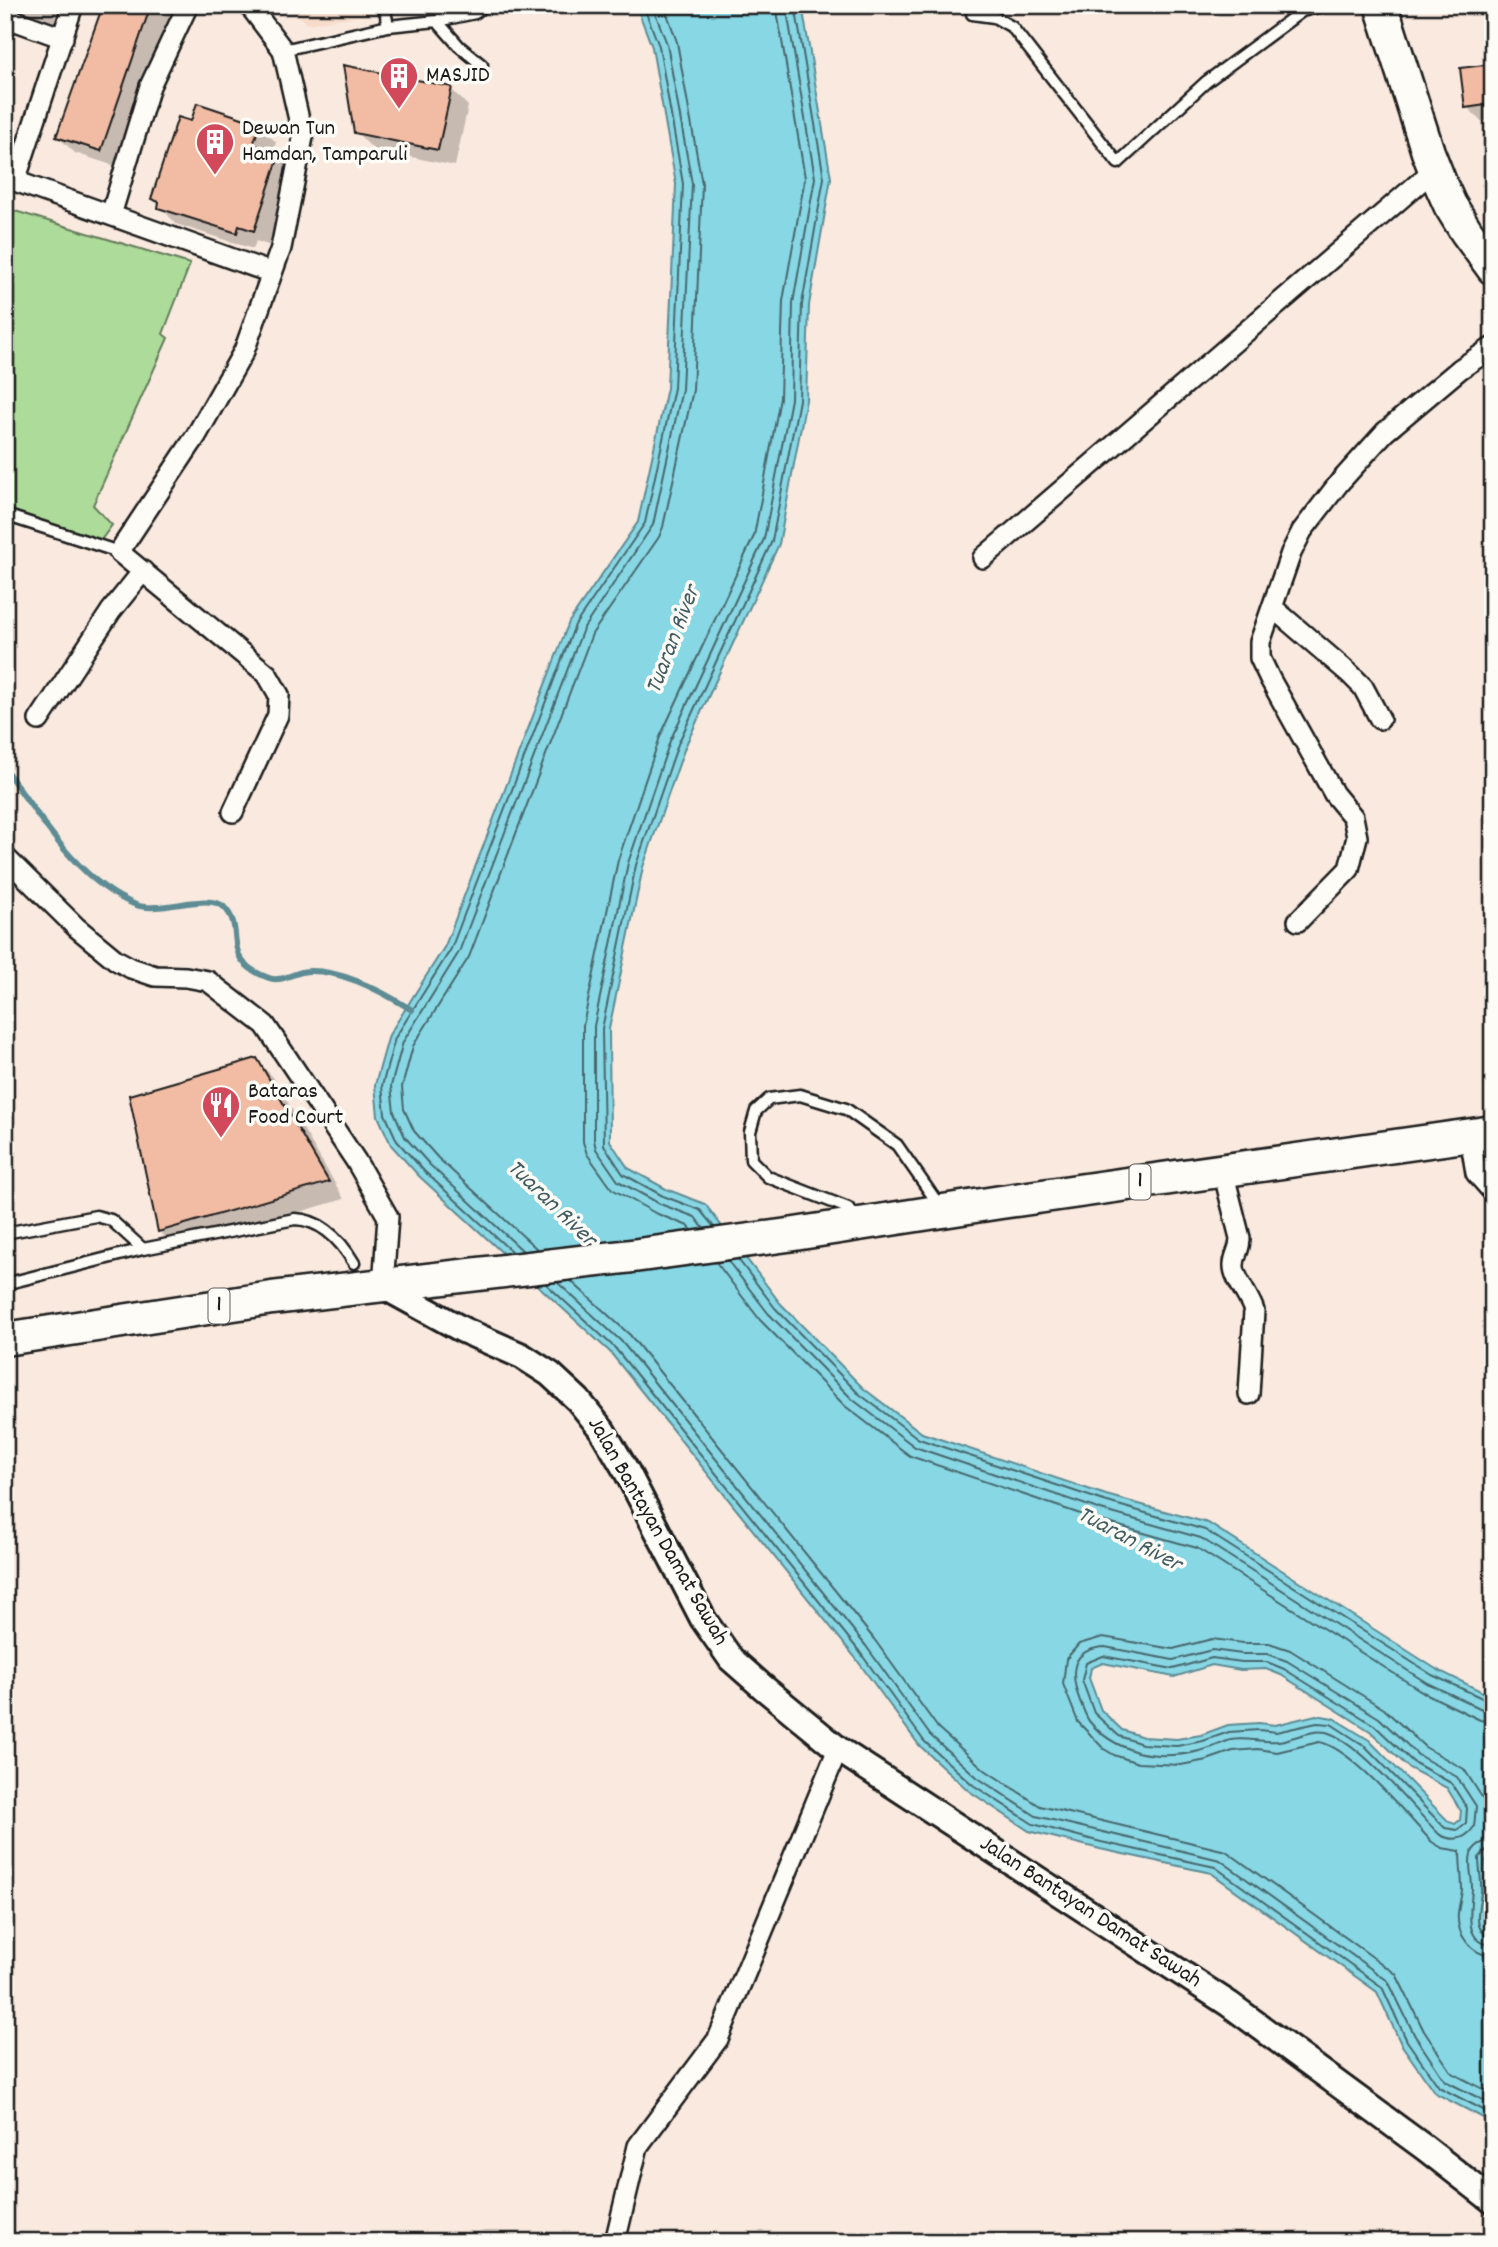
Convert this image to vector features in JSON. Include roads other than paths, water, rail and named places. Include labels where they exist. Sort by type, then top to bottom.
[{"type":"highway","points":[[1381,5],[1435,169],[1450,205],[1493,268]]},
{"type":"highway","name":"1","points":[[5,1339],[206,1307],[854,1226],[1481,1134]]},
{"type":"street","points":[[73,5],[10,185],[111,215],[272,273]]},
{"type":"street","points":[[111,215],[150,86],[188,5]]},
{"type":"street","points":[[233,812],[278,715],[279,695],[267,674],[119,551],[197,436],[244,351],[281,248],[303,138],[283,50],[249,5]]},
{"type":"street","points":[[5,17],[63,38]]},
{"type":"street","points":[[983,558],[1435,169]]},
{"type":"street","points":[[1298,921],[1349,869],[1357,837],[1353,817],[1334,794],[1260,658],[1260,642],[1291,553],[1302,531],[1339,483],[1385,432],[1460,369],[1493,347]]},
{"type":"street","points":[[39,720],[111,611],[143,571]]},
{"type":"street","points":[[1273,608],[1363,687],[1380,719]]},
{"type":"street","points":[[5,857],[76,927],[116,960],[155,976],[208,981],[265,1025],[356,1161],[388,1217],[383,1286]]},
{"type":"street","points":[[1481,1134],[1476,1173],[1493,1192]]},
{"type":"street","points":[[1223,1171],[1240,1238],[1240,1249],[1233,1264],[1235,1275],[1251,1299],[1254,1311],[1249,1394]]},
{"type":"street","name":"Jalan Bantayan Damat Sawah","points":[[383,1286],[463,1330],[522,1356],[550,1374],[578,1400],[602,1430],[627,1472],[703,1619],[731,1658],[838,1749],[1229,2004],[1425,2147],[1493,2201]]},
{"type":"street","points":[[615,2242],[638,2146],[718,2039],[838,1749]]},
{"type":"lane","points":[[384,5],[388,26]]},
{"type":"lane","points":[[440,5],[440,21],[459,46],[482,65]]},
{"type":"lane","points":[[283,50],[388,26],[440,21],[475,13],[485,5]]},
{"type":"lane","points":[[972,15],[994,17],[1012,27],[1118,163],[1206,82],[1302,11],[1326,5]]},
{"type":"lane","points":[[5,515],[119,551]]},
{"type":"lane","points":[[854,1226],[853,1213],[848,1208],[768,1177],[751,1160],[750,1132],[756,1111],[769,1099],[800,1095],[846,1109],[897,1145],[943,1211]]},
{"type":"lane","points":[[5,1233],[96,1216],[111,1220],[143,1249]]},
{"type":"lane","points":[[5,1284],[143,1249],[296,1219],[308,1219],[324,1227],[345,1247],[355,1263]]},
{"type":"water","name":"Tuaran River","points":[[636,5],[802,5],[831,178],[809,305],[806,400],[779,544],[685,747],[643,867],[609,1029],[610,1141],[628,1168],[666,1189],[705,1204],[780,1303],[863,1388],[922,1433],[1106,1495],[1208,1523],[1436,1669],[1493,1697],[1493,1853],[1486,1860],[1486,1912],[1487,1922],[1493,1933],[1493,2123],[1435,2093],[1401,2044],[1377,1992],[1211,1873],[1029,1831],[969,1791],[919,1745],[854,1656],[610,1352],[419,1176],[391,1145],[378,1116],[375,1085],[389,1035],[445,946],[569,622],[638,522],[667,388],[676,184],[652,47]],"holes":[[[1103,1663],[1174,1677],[1212,1665],[1241,1670],[1266,1669],[1281,1675],[1370,1731],[1409,1768],[1447,1788],[1461,1811],[1460,1820],[1455,1824],[1449,1822],[1369,1740],[1333,1718],[1316,1715],[1275,1725],[1228,1725],[1201,1735],[1177,1739],[1143,1737],[1122,1730],[1101,1710],[1089,1678],[1091,1668]]]},
{"type":"waterway","points":[[5,769],[78,865],[115,895],[146,907],[195,902],[217,903],[231,916],[238,954],[253,970],[274,979],[309,971],[335,974],[376,990],[412,1010]]},
{"type":"place","name":"MASJID","points":[[399,110]]},
{"type":"place","name":"Dewan Tun Hamdan, Tamparuli","points":[[215,176]]},
{"type":"place","name":"Bataras Food Court","points":[[221,1139]]}]
